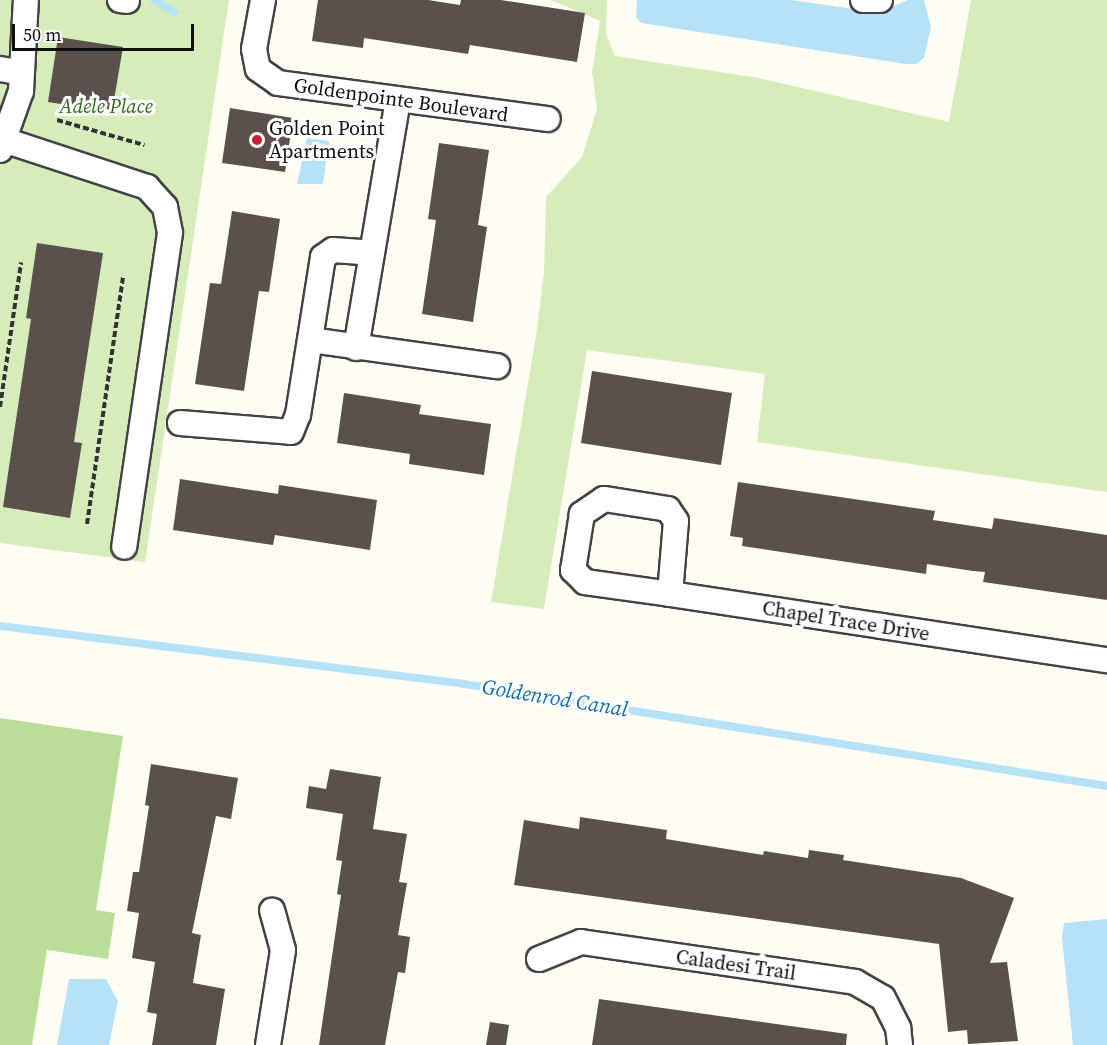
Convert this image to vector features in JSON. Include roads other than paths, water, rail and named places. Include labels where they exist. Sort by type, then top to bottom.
[{"type":"street","points":[[26,0],[11,71],[21,92],[2,145],[147,187],[165,207],[170,233],[124,548]]},
{"type":"street","name":"Goldenpointe Boulevard","points":[[262,0],[254,49],[258,69],[278,83],[548,119]]},
{"type":"street","points":[[863,0],[880,0]]},
{"type":"street","points":[[356,348],[398,99]]},
{"type":"street","points":[[180,423],[291,432],[298,415],[323,257],[333,250],[372,253]]},
{"type":"street","points":[[311,340],[497,366]]},
{"type":"street","name":"Chapel Trace Drive","points":[[670,594],[676,521],[668,508],[604,499],[582,514],[573,570],[585,582],[1107,660]]},
{"type":"street","points":[[268,1045],[283,950],[272,910]]},
{"type":"street","name":"Caladesi Trail","points":[[539,959],[581,942],[855,982],[883,998],[898,1028],[900,1045]]},
{"type":"water","points":[[637,0],[791,0],[883,11],[907,0],[924,0],[931,27],[924,58],[916,64],[905,64],[641,23],[636,17]]},
{"type":"water","points":[[307,138],[329,141],[323,184],[297,184]]},
{"type":"water","points":[[1107,919],[1107,1045],[1073,1045],[1062,938],[1064,923]]},
{"type":"water","points":[[69,979],[106,979],[118,1001],[109,1045],[57,1045]]},
{"type":"waterway","points":[[154,0],[174,12]]},
{"type":"waterway","name":"Goldenrod Canal","points":[[0,626],[458,683],[1107,786]]},
{"type":"place","name":"Golden Point Apartments","points":[[257,140]]},
{"type":"park label","name":"Adele Place","points":[[106,106]]}]
